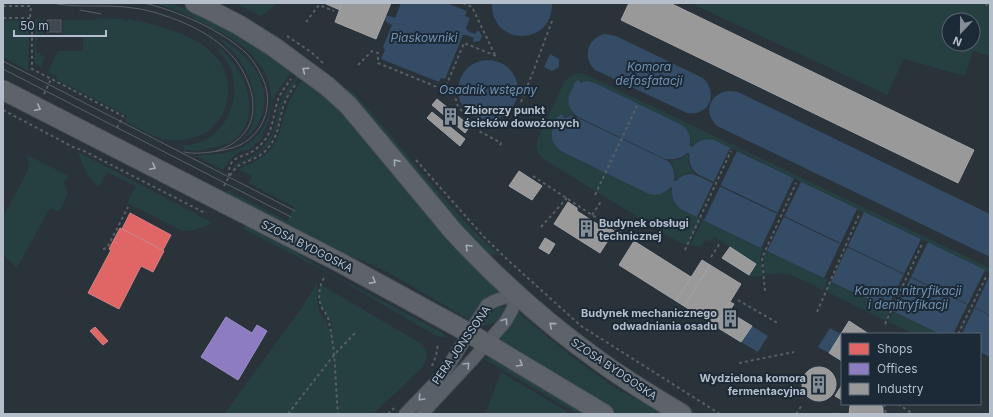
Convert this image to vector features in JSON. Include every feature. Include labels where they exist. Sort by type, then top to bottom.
[{"type":"main road","name":"SZOSA BYDGOSKA","points":[[195,3],[239,25],[274,47],[308,64],[364,124],[465,245],[517,295],[562,333],[598,360],[682,414]]},
{"type":"main road","name":"SZOSA BYDGOSKA","points":[[3,90],[332,258],[469,333],[604,414]]},
{"type":"street","name":"PERA JONSSONA","points":[[401,409],[424,395],[445,371],[487,305],[502,297],[517,295],[512,310],[506,321],[422,414]]},
{"type":"path","points":[[446,86],[464,43],[496,56],[472,7],[463,3]]},
{"type":"path","points":[[986,3],[990,8]]},
{"type":"path","points":[[306,22],[319,5],[334,11]]},
{"type":"path","points":[[3,6],[30,6],[32,69],[123,116],[115,133]]},
{"type":"path","points":[[3,18],[30,18]]},
{"type":"path","points":[[521,102],[552,21]]},
{"type":"path","points":[[358,65],[372,51],[378,53],[378,63],[438,87],[446,86],[453,90],[458,107],[476,125],[479,131],[501,143],[500,148]]},
{"type":"path","points":[[308,64],[327,66]]},
{"type":"path","points":[[308,64],[285,102],[278,130],[266,150],[259,156],[241,164],[229,177],[232,162],[251,152],[265,139],[270,131],[279,96],[308,64]]},
{"type":"path","points":[[595,195],[637,106]]},
{"type":"path","points":[[3,110],[205,213]]},
{"type":"path","points":[[685,250],[731,151]]},
{"type":"path","points":[[411,155],[484,237],[581,326],[720,414]]},
{"type":"path","points":[[533,176],[627,236]]},
{"type":"path","points":[[766,291],[762,258],[796,183]]},
{"type":"path","points":[[541,227],[567,198]]},
{"type":"path","points":[[592,215],[602,200]]},
{"type":"path","points":[[103,249],[107,248],[128,207]]},
{"type":"path","points":[[817,312],[859,215]]},
{"type":"path","points":[[711,257],[720,243]]},
{"type":"path","points":[[886,324],[922,244]]},
{"type":"path","points":[[958,333],[987,275]]},
{"type":"path","points":[[324,278],[320,284],[319,294],[320,303],[322,309],[327,315],[330,327],[334,355],[338,414]]},
{"type":"path","points":[[738,300],[779,324]]},
{"type":"path","points":[[288,414],[334,355],[356,332]]},
{"type":"path","points":[[430,371],[436,356],[438,344]]},
{"type":"path","points":[[739,363],[794,352]]},
{"type":"path","points":[[796,414],[802,405]]},
{"type":"path","points":[[900,405],[913,414]]},
{"type":"path","points":[[388,414],[401,409]]},
{"type":"green space","points":[[154,3],[175,4],[205,18],[243,39],[292,71],[272,101],[270,117],[261,139],[250,149],[241,151],[234,156],[223,170],[196,156],[222,154],[235,151],[254,139],[265,123],[271,104],[271,94],[266,75],[251,54],[233,39],[186,15]]},
{"type":"green space","points":[[234,3],[276,3],[275,6],[261,16]]},
{"type":"green space","points":[[690,3],[990,3],[990,56],[976,52],[981,52],[981,12],[941,12],[941,52],[973,52],[965,76],[904,59],[887,95]]},
{"type":"green space","points":[[97,18],[125,19],[127,22],[128,19],[151,24],[189,37],[210,51],[223,67],[228,85],[228,95],[223,113],[212,128],[206,133],[188,139],[169,140],[158,137],[125,121],[127,116],[56,79],[57,76],[48,72],[58,51],[83,51],[83,36],[63,35],[63,20],[97,20]]},
{"type":"green space","points":[[35,19],[44,20],[44,34],[37,34],[36,52],[45,57],[41,67],[35,64]]},
{"type":"green space","points":[[3,20],[27,21],[29,30],[28,71],[3,57]]},
{"type":"green space","points":[[221,39],[241,53],[252,65],[260,78],[264,92],[263,113],[260,120],[253,131],[243,139],[251,128],[254,118],[255,100],[251,82],[243,65],[234,53],[220,40]]},
{"type":"green space","points":[[220,48],[234,64],[245,84],[249,105],[249,115],[246,125],[240,134],[227,144],[200,151],[184,150],[183,145],[195,144],[207,139],[216,132],[224,123],[229,112],[233,100],[233,76],[229,65],[218,50]]},
{"type":"green space","points":[[299,73],[301,75],[282,104],[278,123],[270,143],[260,153],[251,159],[238,164],[234,170],[232,169],[238,163],[253,156],[263,147],[274,129],[283,97]]},
{"type":"green space","points":[[577,73],[587,75],[990,268],[990,272],[734,149],[735,147],[732,149],[709,140],[704,140],[694,145],[691,144],[689,133],[682,125],[595,83],[579,83],[571,89],[569,94],[569,104],[574,114],[573,116],[556,118],[661,194],[669,189],[672,190],[672,196],[677,206],[701,219],[688,245],[678,242],[545,160],[538,153],[536,145],[538,138],[564,82]]},
{"type":"green space","points":[[304,78],[359,130],[502,291],[471,321],[393,275],[342,253],[226,195],[228,190],[287,221],[294,207],[249,183],[252,176],[239,170],[261,158],[272,147],[276,141],[290,100]]},
{"type":"green space","points":[[350,89],[441,195],[499,255],[491,255],[483,251],[344,91]]},
{"type":"green space","points":[[78,152],[208,220],[212,224],[194,230],[182,231],[127,203],[136,186],[107,172],[99,187],[88,175]]},
{"type":"green space","points":[[687,154],[689,165],[694,173],[684,174],[676,180],[674,169],[670,160],[679,159]]},
{"type":"green space","points":[[27,155],[69,176],[64,182],[68,194],[59,212],[50,208],[17,268],[3,255],[3,217],[29,168]]},
{"type":"green space","points":[[703,220],[764,249],[760,257],[763,276],[748,276],[756,264],[714,237],[711,242],[706,239],[701,247],[690,245]]},
{"type":"green space","points":[[246,226],[273,237],[318,266],[440,331],[448,338],[436,336],[334,276],[242,228]]},
{"type":"green space","points":[[766,250],[828,280],[823,290],[791,275],[765,275],[763,258]]},
{"type":"green space","points":[[830,281],[891,311],[886,321],[825,291]]},
{"type":"green space","points":[[317,283],[318,307],[321,315],[327,322],[328,328],[332,331],[331,324],[319,301],[320,284],[422,344],[427,353],[427,358],[422,368],[373,414],[224,414],[300,310]]},
{"type":"green space","points":[[498,307],[505,307],[500,318],[490,325],[482,325],[491,312]]},
{"type":"green space","points":[[518,312],[571,356],[614,387],[666,414],[619,414],[497,342],[513,323]]},
{"type":"green space","points":[[893,312],[938,333],[912,333],[888,322]]},
{"type":"green space","points":[[492,357],[590,414],[578,414],[484,359]]},
{"type":"green space","points":[[501,372],[571,414],[485,414]]},
{"type":"water","name":"Piaskowniki","points":[[401,3],[446,3],[467,11],[465,16],[470,18],[466,28],[468,31],[475,34],[479,31],[482,36],[480,41],[473,42],[474,38],[463,35],[445,79],[441,78],[439,82],[381,59],[385,50],[383,47],[392,25],[386,22],[386,16],[395,18]]},
{"type":"water","points":[[492,3],[552,3],[550,18],[543,28],[533,34],[522,36],[510,34],[501,27],[494,17]]},
{"type":"water","name":"Komora defosfatacji","points":[[604,34],[616,36],[703,78],[708,84],[711,97],[706,108],[695,113],[687,113],[595,70],[589,60],[588,49],[590,44],[598,36]]},
{"type":"water","points":[[550,54],[559,59],[559,67],[552,71],[544,67]]},
{"type":"water","name":"Osadnik wstępny","points":[[488,60],[505,65],[513,73],[518,90],[513,107],[505,115],[488,120],[471,115],[463,107],[458,90],[463,73],[471,65]]},
{"type":"water","name":"Komora nitryfikacji i denitryfikacji","points":[[578,80],[580,83],[587,81],[595,83],[682,125],[688,131],[690,146],[692,147],[703,140],[709,139],[716,141],[990,272],[990,315],[699,175],[691,166],[689,153],[677,159],[665,159],[578,117],[571,110],[568,99],[574,86],[573,84]]},
{"type":"water","points":[[730,91],[738,92],[990,214],[990,257],[717,126],[712,121],[710,115],[710,104],[717,95]]},
{"type":"water","name":"Komora nitryfikacji i denitryfikacji","points":[[562,114],[564,118],[571,116],[578,118],[668,161],[674,170],[674,181],[686,174],[698,176],[989,315],[990,357],[981,352],[981,333],[938,333],[684,211],[678,207],[674,201],[671,187],[661,194],[649,194],[563,152],[555,145],[552,138],[553,129],[558,121],[556,118]]},
{"type":"water","points":[[752,326],[768,336],[758,352],[741,342]]},
{"type":"water","points":[[830,328],[841,334],[829,353],[818,347]]},
{"type":"pier","points":[[730,148],[737,151],[704,220],[697,217]]},
{"type":"pier","points":[[794,178],[801,182],[767,251],[761,248]]},
{"type":"pier","points":[[857,209],[864,212],[831,282],[824,278]]},
{"type":"pier","points":[[921,239],[928,242],[894,312],[887,309]]},
{"type":"pier","points":[[985,270],[990,272],[990,275],[962,333],[954,333]]},
{"type":"building: Shops","points":[[130,213],[171,235],[163,250],[122,229]]},
{"type":"building: Shops","points":[[120,228],[164,251],[153,272],[141,266],[119,309],[88,293],[111,250],[109,249]]},
{"type":"building: Shops","points":[[95,327],[108,341],[103,345],[90,331]]},
{"type":"building: Offices","points":[[226,317],[252,333],[257,325],[267,331],[238,380],[201,357]]},
{"type":"building: Industry","points":[[324,3],[342,3],[340,10]]},
{"type":"building: Industry","points":[[342,3],[391,3],[376,39],[335,22]]},
{"type":"building: Industry","points":[[629,3],[670,3],[974,150],[958,183],[621,20]]},
{"type":"building: Industry","name":"Zbiorczy punkt ścieków dowożonych","points":[[437,99],[470,126],[465,133],[432,105]]},
{"type":"building: Industry","name":"Zbiorczy punkt ścieków dowożonych","points":[[432,112],[465,139],[460,146],[427,118]]},
{"type":"building: Industry","points":[[519,171],[542,186],[532,200],[509,186]]},
{"type":"building: Industry","name":"Budynek obsługi technicznej","points":[[568,202],[577,208],[577,211],[602,227],[605,225],[614,231],[600,253],[554,224]]},
{"type":"building: Industry","points":[[545,238],[555,244],[549,254],[539,248]]},
{"type":"building: Industry","points":[[634,241],[691,277],[676,301],[619,265]]},
{"type":"building: Industry","points":[[730,247],[756,264],[749,275],[722,258]]},
{"type":"building: Industry","points":[[702,260],[710,265],[684,306],[676,301]]},
{"type":"building: Industry","points":[[710,265],[741,284],[715,326],[684,306]]},
{"type":"building: Industry","name":"Budynek mechanicznego odwadniania osadu","points":[[730,302],[734,304],[729,312],[752,326],[741,342],[715,326]]},
{"type":"building: Industry","points":[[849,321],[867,333],[842,333]]},
{"type":"building: Industry","points":[[841,334],[841,360],[829,353]]},
{"type":"building: Industry","name":"Wydzielona komora fermentacyjna","points":[[816,367],[822,367],[826,368],[833,374],[836,384],[835,391],[829,398],[822,401],[816,401],[812,400],[805,394],[802,387],[802,381],[803,377],[809,370]]},
{"type":"building: Industry","points":[[841,387],[841,399],[835,396]]},
{"type":"building: Industry","points":[[882,405],[883,414],[849,414],[850,406]]},
{"type":"building: Other","points":[[47,20],[61,20],[61,32],[47,32]]},
{"type":"tram line","points":[[143,3],[184,16],[227,38],[238,46],[254,62],[265,85],[267,95],[266,114],[262,124],[249,139],[233,148],[211,152],[184,152]]},
{"type":"tram line","points":[[57,4],[124,7],[164,15],[193,27],[223,46],[238,63],[244,74],[251,91],[253,109],[250,124],[242,136],[230,145],[216,151]]},
{"type":"tram line","points":[[80,10],[101,14]]},
{"type":"tram line","points":[[3,61],[295,211]]},
{"type":"tram line","points":[[3,69],[291,217]]},
{"type":"place","name":"Zbiorczy punkt ścieków dowożonych","points":[[451,116]]},
{"type":"place","name":"Budynek obsługi technicznej","points":[[586,229]]},
{"type":"place","name":"Budynek mechanicznego odwadniania osadu","points":[[730,319]]},
{"type":"place","name":"Wydzielona komora fermentacyjna","points":[[819,384]]}]
